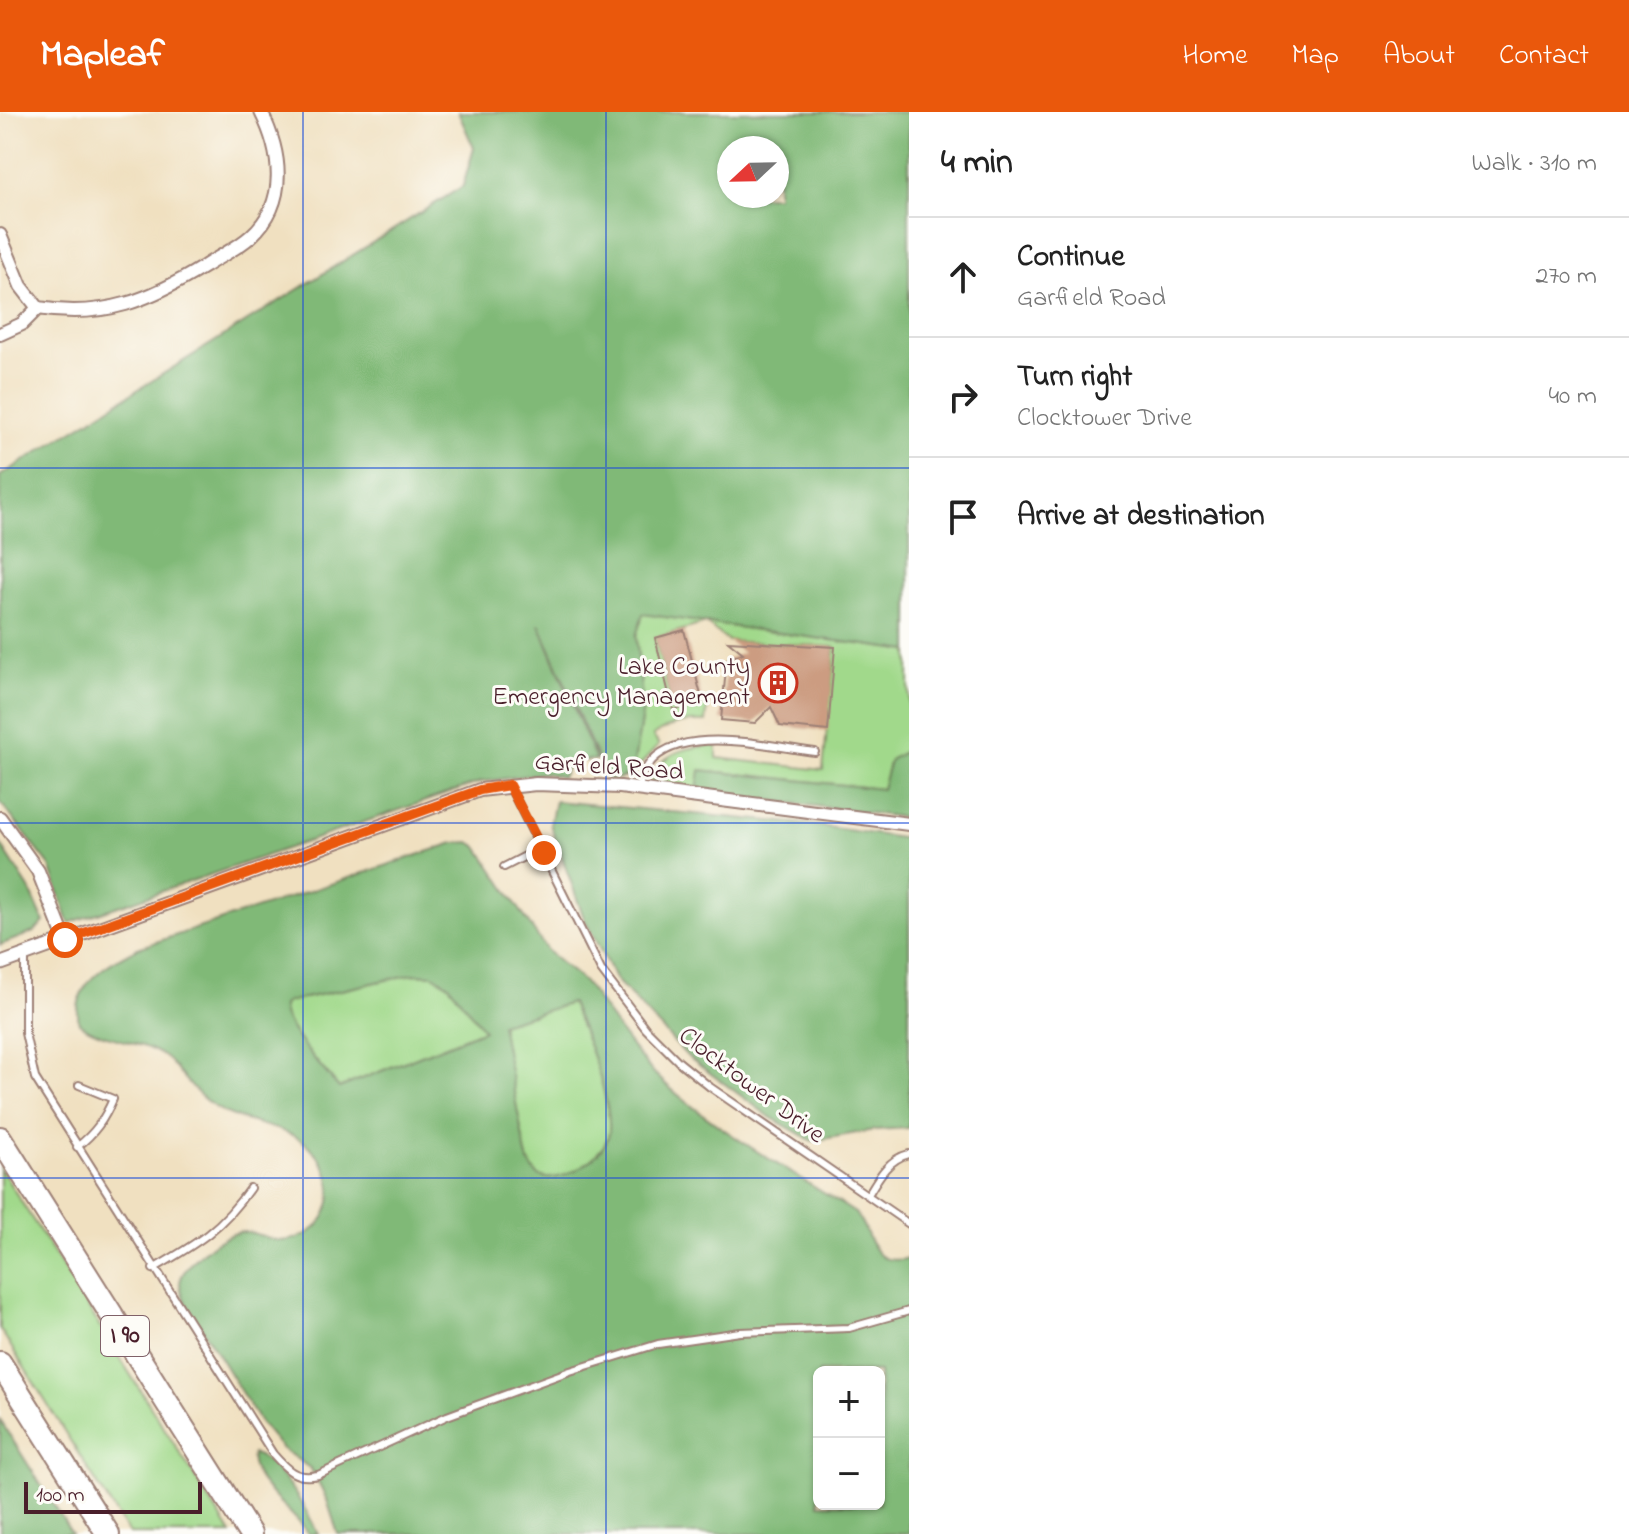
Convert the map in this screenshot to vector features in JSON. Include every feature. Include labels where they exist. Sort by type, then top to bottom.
[{"type":"highway","name":"I 90","points":[[0,1138],[250,1534]]},
{"type":"highway","points":[[0,1363],[108,1534]]},
{"type":"street","points":[[0,235],[21,286],[38,308],[82,312],[146,298],[170,288],[252,235],[273,202],[279,178],[275,145],[261,112]]},
{"type":"street","points":[[0,334],[22,324],[38,308]]},
{"type":"street","name":"Garfield Road","points":[[0,964],[480,790],[509,785],[639,789],[909,824]]},
{"type":"street","points":[[0,818],[38,871],[65,940]]},
{"type":"lane","points":[[639,789],[642,773],[655,758],[666,749],[688,742],[710,740],[815,752]]},
{"type":"lane","name":"Clocktower Drive","points":[[509,785],[601,970],[646,1029],[710,1087],[909,1224]]},
{"type":"lane","points":[[504,867],[541,848]]},
{"type":"lane","points":[[25,955],[25,1033],[30,1060],[45,1096],[273,1454],[296,1476],[306,1478],[318,1475],[447,1416],[570,1371],[658,1344],[740,1332],[849,1328],[909,1311]]},
{"type":"lane","points":[[77,1147],[103,1122],[113,1099],[79,1085]]},
{"type":"lane","points":[[868,1195],[887,1167],[909,1154]]},
{"type":"lane","points":[[153,1269],[217,1229],[250,1188]]},
{"type":"green space","points":[[458,112],[909,112],[909,651],[643,614],[636,636],[643,709],[633,768],[622,778],[607,780],[539,624],[596,760],[571,761],[562,777],[544,773],[481,782],[69,923],[50,866],[0,802],[0,476],[463,186],[474,148]]},
{"type":"green space","points":[[643,614],[909,651],[909,749],[890,760],[882,789],[701,770],[697,791],[655,785],[649,775],[671,755],[717,745],[717,758],[823,770],[835,647],[728,641],[706,623],[655,638],[673,710],[708,703],[706,722],[678,724],[653,736],[659,745],[629,777],[622,778],[633,768],[643,709],[636,636]]},
{"type":"green space","points":[[909,749],[909,818],[697,791],[700,770],[882,789],[890,760]]},
{"type":"green space","points":[[555,801],[813,825],[909,839],[909,1128],[874,1130],[812,1141],[770,1117],[688,1057],[615,979],[584,918],[550,824]]},
{"type":"green space","points":[[470,842],[478,847],[546,949],[582,981],[654,1073],[724,1130],[855,1213],[879,1254],[886,1259],[909,1258],[909,1534],[338,1534],[327,1500],[311,1469],[281,1448],[261,1424],[185,1301],[180,1283],[182,1275],[195,1259],[225,1237],[249,1232],[283,1241],[304,1235],[316,1227],[329,1206],[330,1181],[317,1155],[299,1139],[223,1112],[197,1092],[163,1056],[79,1023],[80,997],[86,986],[104,968],[138,948],[454,843]],"holes":[[[413,974],[433,975],[449,985],[484,1030],[339,1088],[296,1036],[284,1014],[283,1005],[287,1002]],[[571,1003],[602,1085],[609,1132],[607,1141],[592,1159],[569,1173],[547,1178],[536,1173],[526,1155],[501,1024]]]},
{"type":"green space","points":[[0,843],[30,890],[44,922],[34,932],[0,945]]},
{"type":"green space","points":[[413,974],[434,975],[449,985],[484,1030],[339,1088],[296,1036],[284,1014],[283,1005]]},
{"type":"green space","points":[[571,1003],[602,1084],[609,1132],[607,1141],[592,1159],[569,1173],[547,1178],[536,1173],[526,1155],[500,1024]]},
{"type":"green space","points":[[0,1168],[231,1534],[129,1534],[0,1329]]},
{"type":"green space","points":[[0,1420],[72,1534],[0,1534]]},
{"type":"green space","points":[[252,1454],[262,1458],[281,1475],[318,1534],[308,1534],[264,1485],[252,1464]]},
{"type":"building","points":[[684,630],[703,703],[673,710],[655,638]]},
{"type":"building","name":"Lake County Emergency Management","points":[[728,641],[835,647],[828,731],[780,726],[771,707],[755,723],[721,720],[727,659],[743,653]]},
{"type":"place","name":"Lake County Emergency Management","points":[[778,683]]},
{"type":"route","points":[[65,940],[480,790],[509,785],[544,853]]}]
